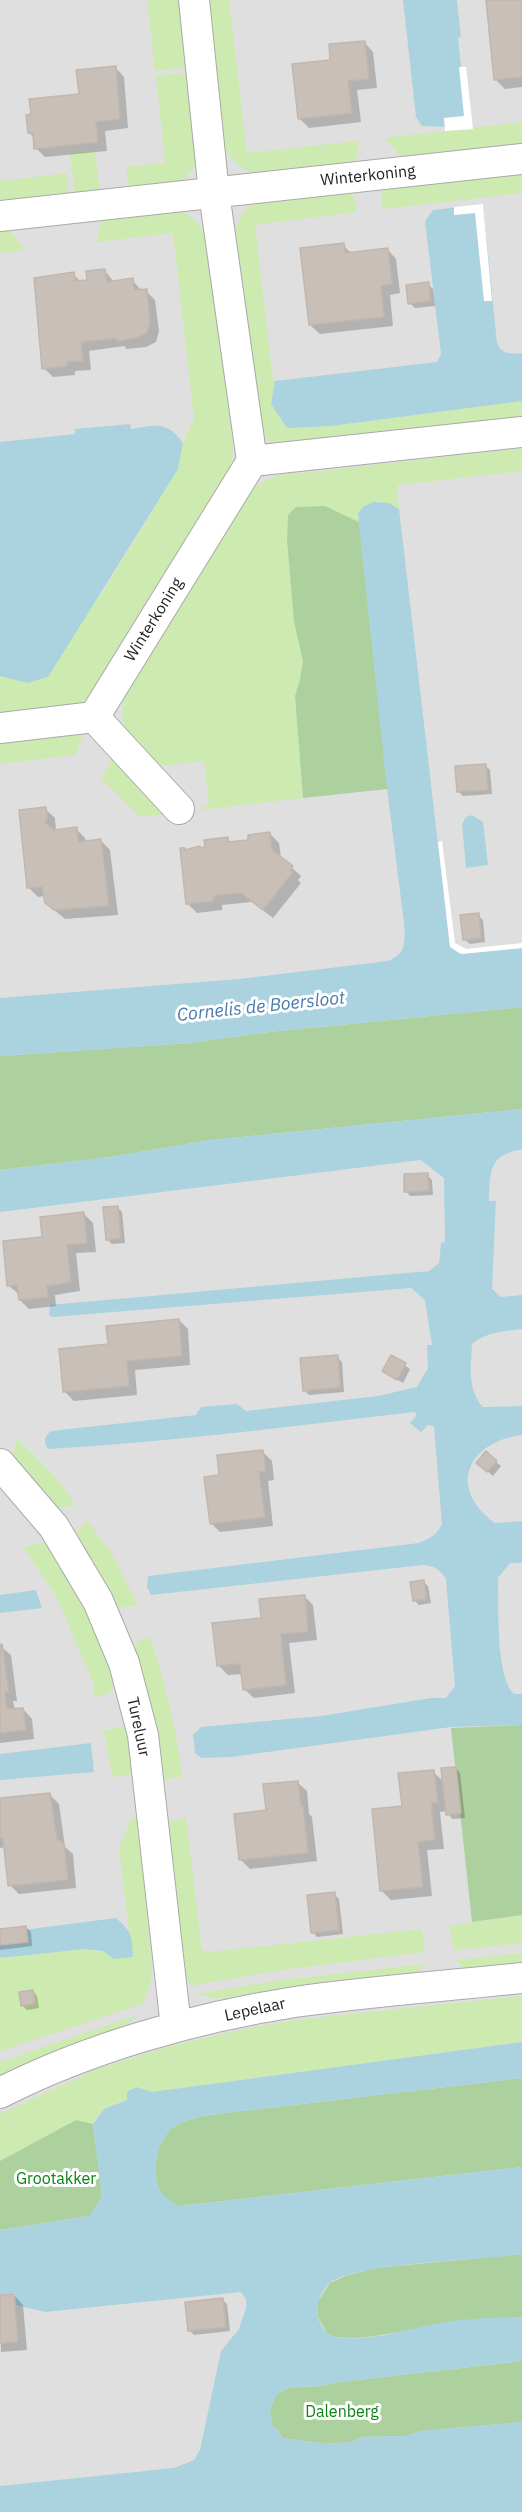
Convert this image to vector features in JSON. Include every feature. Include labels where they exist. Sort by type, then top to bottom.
[{"type":"street","points":[[194,0],[214,193],[252,461],[522,432]]},
{"type":"street","name":"Winterkoning","points":[[0,216],[522,159]]},
{"type":"street","name":"Winterkoning","points":[[94,717],[252,461]]},
{"type":"street","points":[[0,728],[94,717],[179,809]]},
{"type":"street","name":"Tureluur","points":[[0,1464],[54,1527],[98,1601],[124,1663],[143,1735],[176,2027]]},
{"type":"street","name":"Lepelaar","points":[[0,2093],[42,2071],[176,2027],[295,2002],[522,1978]]},
{"type":"shaded area","points":[[0,0],[522,0],[522,2512],[0,2512]]},
{"type":"green space","points":[[147,0],[182,0],[189,67],[155,71]]},
{"type":"green space","points":[[206,0],[229,0],[247,153],[357,141],[359,150],[354,163],[258,175],[240,166],[231,158],[222,139]]},
{"type":"green space","points":[[189,72],[196,165],[180,182],[129,190],[126,167],[165,163],[156,76]]},
{"type":"green space","points":[[522,122],[522,145],[402,158],[385,138]]},
{"type":"green space","points":[[95,151],[100,194],[75,196],[70,153]]},
{"type":"green space","points":[[522,170],[522,193],[383,209],[381,196],[385,186]]},
{"type":"green space","points":[[67,173],[69,196],[0,205],[0,181]]},
{"type":"green space","points":[[347,190],[355,199],[357,212],[255,225],[273,381],[275,381],[271,404],[331,426],[522,401],[522,423],[283,448],[270,442],[261,433],[234,235],[236,227],[250,206],[269,198]]},
{"type":"green space","points":[[177,209],[198,224],[209,252],[233,446],[232,464],[226,478],[95,694],[81,706],[0,718],[0,676],[27,683],[104,590],[178,469],[183,443],[194,419],[173,233],[96,242],[102,218]]},
{"type":"green space","points":[[7,228],[23,246],[23,250],[0,253],[0,229]]},
{"type":"green space","points":[[522,448],[522,471],[397,485],[399,509],[382,502],[372,503],[358,513],[359,522],[325,506],[288,514],[287,540],[294,621],[303,661],[295,696],[303,798],[201,810],[201,807],[209,805],[204,761],[159,766],[133,740],[122,714],[127,688],[248,494],[254,488],[273,477],[287,474]]},
{"type":"green space","points":[[325,506],[359,522],[388,789],[303,798],[295,696],[303,661],[294,622],[287,540],[288,515],[296,507]]},
{"type":"green space","points":[[70,732],[83,735],[75,755],[0,764],[0,739]]},
{"type":"green space","points":[[112,759],[166,810],[163,815],[140,816],[101,779]]},
{"type":"green space","points":[[522,1007],[522,1109],[211,1140],[110,1157],[0,1170],[0,1056],[190,1043],[269,1032]]},
{"type":"green space","points":[[17,1438],[57,1479],[75,1504],[73,1506],[52,1508],[12,1462]]},
{"type":"green space","points":[[87,1520],[111,1552],[138,1606],[112,1608],[73,1537]]},
{"type":"green space","points":[[36,1543],[51,1543],[82,1592],[117,1679],[109,1693],[95,1698],[93,1682],[57,1598],[24,1548]]},
{"type":"green space","points":[[150,1637],[170,1706],[182,1777],[158,1780],[131,1653],[138,1642]]},
{"type":"green space","points":[[522,1725],[522,1915],[472,1922],[451,1728]]},
{"type":"green space","points":[[129,1726],[136,1768],[128,1775],[112,1777],[104,1730]]},
{"type":"green space","points":[[142,1814],[153,1920],[147,1921],[152,1972],[148,1992],[143,2001],[145,2003],[0,2051],[0,1958],[85,1949],[132,1957],[119,1848],[131,1819]]},
{"type":"green space","points":[[186,1818],[202,1950],[209,1952],[422,1929],[425,1952],[282,1970],[191,1986],[184,1975],[163,1822]]},
{"type":"green space","points":[[522,1915],[522,1943],[453,1950],[450,1926]]},
{"type":"green space","points":[[522,1953],[522,1962],[464,1968],[455,1960]]},
{"type":"green space","points":[[424,1964],[417,1973],[216,1999],[197,1994],[273,1981]]},
{"type":"green space","points":[[522,1996],[522,2042],[152,2092],[110,2106],[97,2117],[93,2124],[76,2120],[0,2161],[0,2114],[97,2069],[171,2046],[293,2020]]},
{"type":"green space","points":[[137,2015],[128,2024],[42,2056],[0,2077],[0,2062]]},
{"type":"green space","points":[[522,2078],[522,2167],[179,2206],[162,2194],[159,2188],[156,2165],[165,2135],[174,2127],[193,2118]]},
{"type":"green space","name":"Grootakker","points":[[76,2120],[93,2124],[102,2196],[90,2216],[0,2230],[0,2161]]},
{"type":"green space","points":[[522,2254],[522,2317],[455,2323],[349,2338],[328,2335],[318,2317],[317,2303],[330,2283],[345,2276],[375,2268]]},
{"type":"green space","name":"Dalenberg","points":[[522,2361],[522,2422],[422,2431],[405,2436],[361,2437],[353,2442],[327,2444],[282,2438],[277,2429],[273,2428],[269,2418],[276,2395],[289,2388]]},
{"type":"water","points":[[403,0],[457,0],[461,37],[458,38],[467,119],[449,127],[422,126],[416,117]]},
{"type":"water","points":[[483,204],[497,343],[504,352],[522,353],[522,401],[331,426],[287,428],[271,404],[275,381],[437,362],[441,354],[425,221],[433,210]]},
{"type":"water","points":[[130,424],[131,429],[160,426],[172,431],[183,443],[178,469],[48,677],[27,683],[0,676],[0,442],[75,434],[75,429]]},
{"type":"water","name":"Cornelis de Boersloot","points":[[373,502],[389,503],[399,509],[450,947],[461,954],[522,948],[522,1007],[269,1032],[190,1043],[0,1056],[0,998],[239,979],[388,961],[402,950],[404,923],[386,780],[358,513],[363,507]]},
{"type":"water","points":[[472,815],[483,822],[488,865],[466,868],[462,824],[466,817]]},
{"type":"water","points":[[522,1109],[522,1149],[503,1156],[493,1166],[489,1201],[496,1201],[492,1289],[501,1297],[522,1295],[522,1329],[502,1331],[477,1340],[472,1344],[471,1369],[474,1393],[483,1407],[522,1406],[522,1435],[503,1439],[488,1447],[477,1457],[470,1468],[468,1482],[471,1495],[480,1509],[495,1523],[522,1521],[522,1563],[510,1563],[498,1578],[498,1622],[501,1656],[508,1685],[514,1694],[522,1694],[522,1725],[451,1727],[231,1757],[202,1758],[195,1753],[193,1735],[201,1727],[321,1716],[431,1698],[446,1698],[455,1686],[446,1579],[439,1570],[430,1566],[151,1595],[147,1587],[148,1576],[419,1543],[430,1538],[442,1524],[434,1426],[428,1425],[421,1432],[410,1423],[416,1416],[415,1412],[94,1446],[48,1449],[45,1444],[46,1437],[51,1431],[196,1415],[201,1407],[237,1404],[246,1411],[378,1396],[417,1387],[428,1368],[427,1345],[432,1345],[425,1300],[411,1288],[52,1317],[49,1315],[50,1305],[429,1271],[439,1263],[441,1243],[445,1242],[444,1178],[421,1160],[0,1212],[0,1170],[110,1157],[211,1140]]},
{"type":"water","points":[[36,1590],[42,1608],[0,1613],[0,1595]]},
{"type":"water","points":[[91,1743],[94,1772],[0,1780],[0,1754]]},
{"type":"water","points":[[116,1918],[130,1935],[133,1957],[114,1959],[103,1951],[85,1949],[0,1958],[0,1933]]},
{"type":"water","points":[[522,2042],[522,2078],[209,2115],[188,2120],[165,2135],[157,2157],[156,2173],[162,2194],[180,2206],[522,2167],[522,2254],[420,2263],[343,2276],[326,2287],[317,2310],[319,2320],[326,2332],[334,2336],[349,2338],[375,2337],[450,2321],[522,2317],[522,2361],[289,2388],[276,2395],[270,2410],[273,2428],[277,2429],[282,2438],[327,2444],[353,2442],[361,2437],[405,2436],[422,2431],[522,2422],[522,2512],[0,2512],[0,2486],[174,2468],[194,2460],[200,2450],[221,2351],[239,2329],[246,2308],[246,2299],[241,2292],[45,2312],[16,2305],[15,2293],[0,2294],[0,2230],[90,2216],[102,2196],[93,2124],[104,2109],[127,2100],[127,2092],[136,2087],[152,2092]]},
{"type":"pier","points":[[459,67],[466,67],[473,129],[445,131],[444,118],[464,116]]},
{"type":"pier","points":[[483,204],[492,301],[484,301],[475,213],[454,215],[454,207]]},
{"type":"pier","points":[[442,841],[455,943],[466,949],[522,943],[522,948],[461,954],[450,947],[438,842]]},
{"type":"building","points":[[486,0],[522,0],[522,77],[494,80]]},
{"type":"building","points":[[365,41],[369,79],[348,81],[352,113],[298,119],[292,64],[330,60],[329,44]]},
{"type":"building","points":[[116,66],[120,119],[96,122],[98,142],[34,149],[33,133],[28,133],[26,115],[31,114],[29,99],[79,94],[76,70]]},
{"type":"building","points":[[344,243],[345,253],[388,248],[392,284],[381,286],[384,317],[309,325],[300,248]]},
{"type":"building","points":[[105,269],[107,282],[133,278],[134,290],[147,289],[150,321],[147,333],[136,338],[117,341],[116,338],[81,342],[83,361],[67,362],[67,366],[42,369],[34,278],[74,272],[75,281],[87,280],[86,271]]},
{"type":"building","points":[[429,282],[431,301],[408,304],[406,285]]},
{"type":"building","points":[[486,764],[488,790],[457,792],[455,766]]},
{"type":"building","points":[[46,807],[45,822],[54,830],[77,827],[78,842],[101,839],[109,906],[54,910],[45,903],[42,887],[27,888],[19,810]]},
{"type":"building","points":[[270,832],[272,850],[293,866],[290,870],[293,872],[263,910],[241,893],[213,896],[214,901],[186,904],[180,848],[185,848],[185,850],[205,847],[204,840],[228,837],[228,842],[248,840],[248,835]]},
{"type":"building","points":[[479,913],[481,938],[463,940],[460,915]]},
{"type":"building","points":[[428,1173],[429,1191],[404,1192],[404,1174]]},
{"type":"building","points":[[118,1206],[121,1238],[106,1240],[103,1207]]},
{"type":"building","points":[[84,1212],[87,1243],[67,1245],[71,1282],[47,1286],[48,1297],[19,1300],[17,1285],[7,1286],[3,1241],[42,1237],[40,1217]]},
{"type":"building","points":[[179,1319],[182,1356],[127,1361],[129,1386],[63,1392],[59,1349],[108,1344],[106,1326]]},
{"type":"building","points":[[338,1355],[340,1387],[303,1391],[300,1358]]},
{"type":"building","points":[[391,1355],[406,1363],[397,1380],[382,1371]]},
{"type":"building","points":[[263,1450],[266,1471],[259,1472],[265,1517],[210,1524],[204,1477],[219,1475],[217,1455]]},
{"type":"building","points":[[486,1451],[497,1461],[487,1472],[476,1463]]},
{"type":"building","points":[[424,1580],[427,1599],[413,1601],[410,1582]]},
{"type":"building","points":[[305,1595],[308,1632],[281,1634],[286,1685],[243,1690],[240,1664],[217,1666],[212,1623],[261,1618],[259,1599]]},
{"type":"building","points":[[2,1644],[9,1692],[5,1692],[7,1709],[23,1708],[26,1730],[0,1733],[0,1645]]},
{"type":"building","points":[[456,1767],[461,1813],[446,1815],[441,1768]]},
{"type":"building","points":[[434,1770],[438,1802],[431,1803],[435,1840],[418,1842],[423,1887],[380,1891],[372,1809],[402,1806],[398,1773]]},
{"type":"building","points":[[298,1781],[308,1853],[239,1860],[234,1814],[266,1810],[263,1784]]},
{"type":"building","points":[[50,1793],[57,1839],[64,1843],[68,1880],[8,1886],[3,1838],[0,1838],[0,1798]]},
{"type":"building","points":[[335,1892],[339,1930],[311,1933],[307,1895]]},
{"type":"building","points":[[26,1926],[28,1942],[0,1945],[0,1929]]},
{"type":"building","points":[[33,1990],[35,2004],[21,2006],[19,1992]]},
{"type":"building","points":[[14,2294],[18,2342],[0,2343],[0,2295]]},
{"type":"building","points":[[223,2298],[226,2327],[188,2331],[185,2302]]}]
